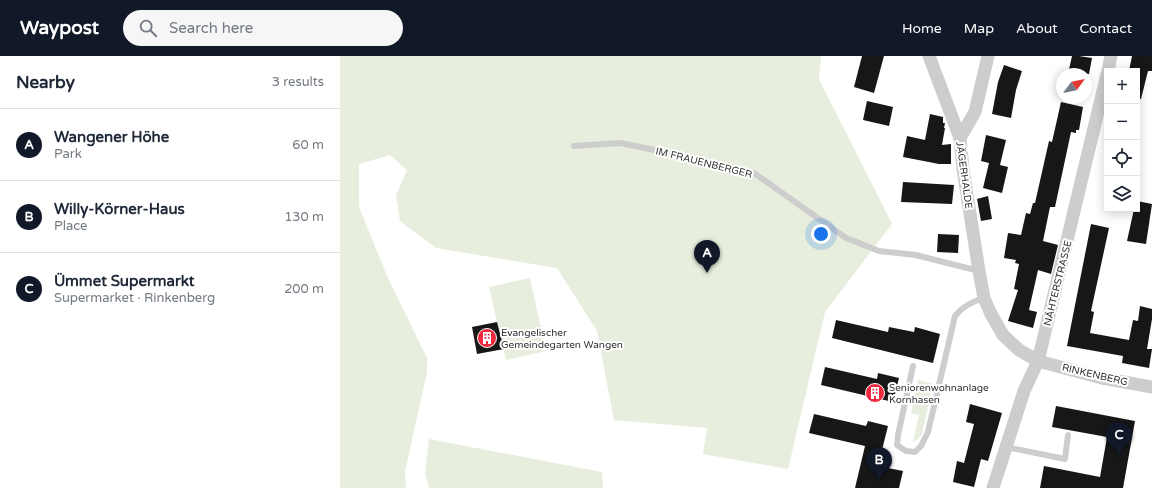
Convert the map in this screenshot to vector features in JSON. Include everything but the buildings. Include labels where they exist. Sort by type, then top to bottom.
[{"type":"street","name":"JÄGERHALDE","points":[[929,56],[960,138],[963,169],[984,298],[1003,335],[1019,350],[1038,360]]},
{"type":"street","points":[[960,138],[974,112],[988,56]]},
{"type":"street","name":"NÄHTERSTRASSE","points":[[1108,68],[1111,56]]},
{"type":"street","name":"NÄHTERSTRASSE","points":[[993,488],[1024,391],[1038,360],[1104,85]]},
{"type":"street","name":"RINKENBERG","points":[[1038,360],[1102,378],[1152,387]]},
{"type":"lane","name":"IM FRAUENBERGER","points":[[574,146],[620,143],[684,156],[754,173],[846,238],[879,251],[916,255],[979,270]]},
{"type":"lane","points":[[913,366],[897,445],[906,451],[915,452],[921,446],[928,432],[955,316],[960,309],[984,298]]},
{"type":"lane","points":[[1006,447],[1065,459],[1068,436]]},
{"type":"green space","points":[[340,56],[821,56],[819,79],[892,224],[825,312],[788,469],[703,454],[707,428],[614,420],[597,331],[557,268],[436,248],[400,221],[396,195],[407,170],[390,155],[359,164],[359,207],[388,278],[427,358],[427,372],[405,472],[406,488],[340,488]]},
{"type":"green space","points":[[530,278],[546,351],[506,360],[489,287]]},
{"type":"green space","points":[[918,380],[933,384],[922,434],[913,442],[919,415],[911,413]]},
{"type":"green space","points":[[429,439],[602,472],[603,488],[429,488],[425,473]]},
{"type":"place","name":"Wangener Höhe","points":[[707,273]]},
{"type":"place","name":"Evangelischer Gemeindegarten Wangen","points":[[487,338]]},
{"type":"place","name":"Seniorenwohnanlage Kornhasen","points":[[875,393]]},
{"type":"place","name":"Ümmet Supermarkt","points":[[1119,455]]},
{"type":"place","name":"Willy-Körner-Haus","points":[[879,480]]}]
